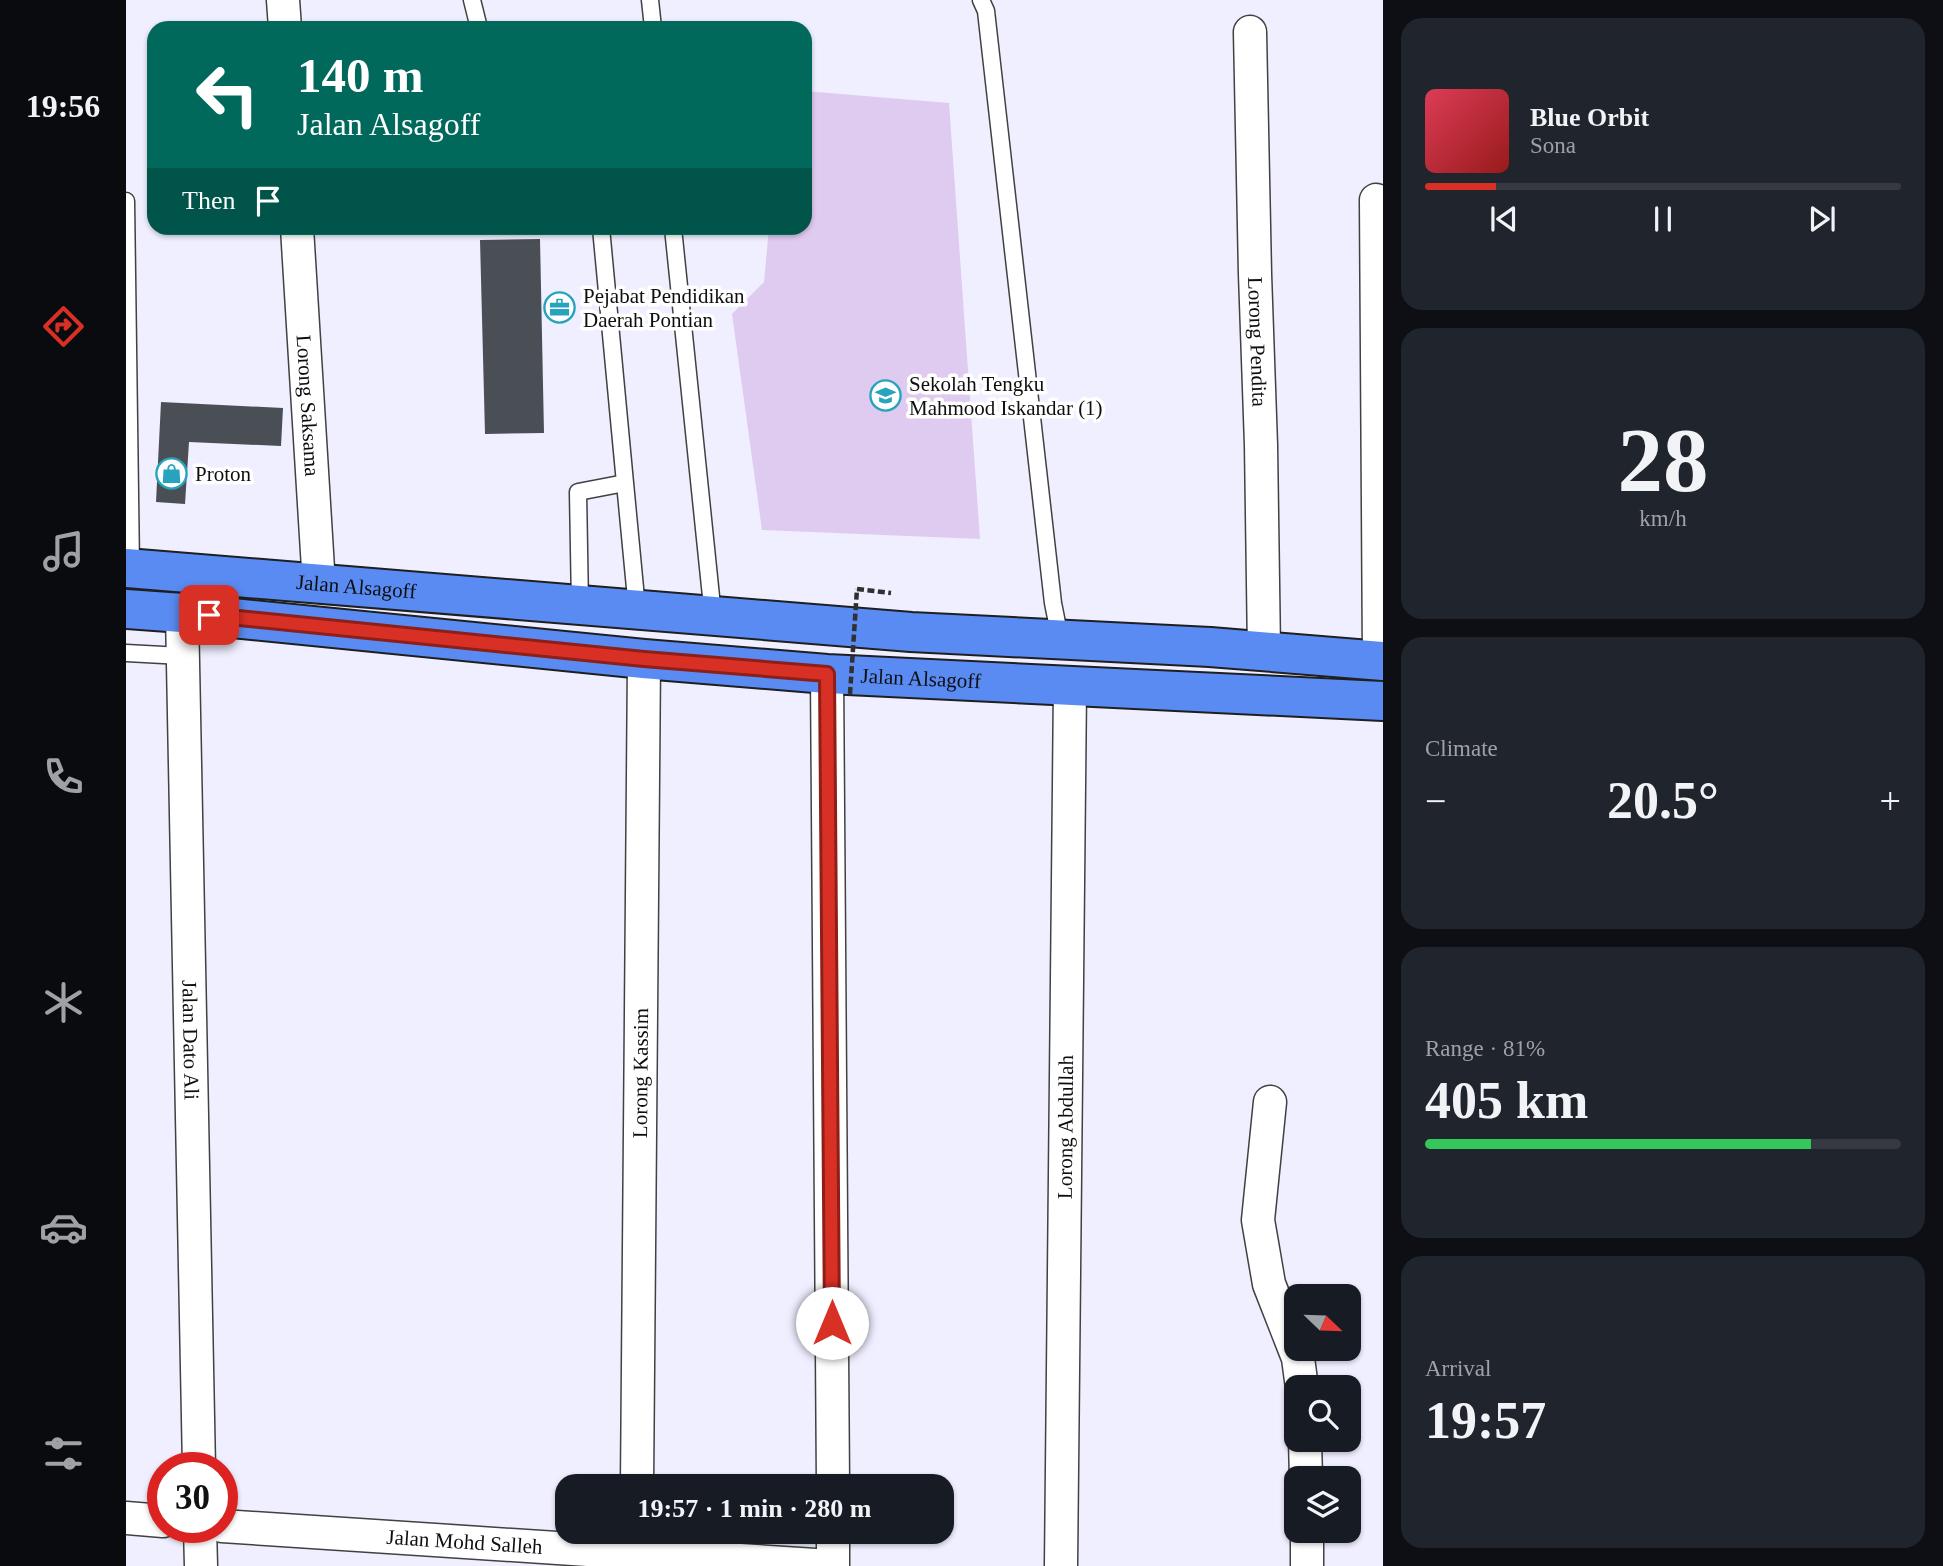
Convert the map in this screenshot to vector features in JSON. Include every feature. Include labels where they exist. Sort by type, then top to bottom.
[{"type":"highway","name":"Jalan Alsagoff","points":[[128,568],[911,632],[1060,638],[1381,661]]},
{"type":"highway","name":"Jalan Alsagoff","points":[[126,609],[644,659],[838,684],[1070,687],[1383,701]]},
{"type":"street","points":[[283,0],[284,21]]},
{"type":"street","name":"Lorong Pendita","points":[[1250,32],[1264,651]]},
{"type":"street","points":[[1376,200],[1381,661]]},
{"type":"street","name":"Lorong Saksama","points":[[297,235],[319,584]]},
{"type":"street","name":"Jalan Dato Ali","points":[[182,613],[199,1452]]},
{"type":"street","name":"Lorong Kassim","points":[[637,1474],[644,659]]},
{"type":"street","points":[[833,1474],[838,684]]},
{"type":"street","name":"Lorong Abdullah","points":[[1061,1566],[1070,687]]},
{"type":"street","points":[[1270,1102],[1258,1220],[1269,1284],[1298,1358],[1300,1375]]},
{"type":"street","points":[[126,1518],[147,1520]]},
{"type":"street","name":"Jalan Mohd Salleh","points":[[238,1527],[636,1550],[832,1566]]},
{"type":"street","points":[[200,1543],[201,1566]]},
{"type":"street","points":[[1307,1543],[1307,1566]]},
{"type":"street","points":[[832,1566],[833,1544]]},
{"type":"lane","points":[[472,0],[477,21]]},
{"type":"lane","points":[[650,0],[652,21]]},
{"type":"lane","points":[[981,0],[986,11],[1053,603],[1060,638]]},
{"type":"lane","points":[[126,201],[128,568]]},
{"type":"lane","points":[[602,235],[637,610]]},
{"type":"lane","points":[[674,235],[713,616]]},
{"type":"lane","points":[[580,605],[578,492],[625,483]]},
{"type":"lane","points":[[126,653],[183,656]]},
{"type":"path","points":[[838,684],[857,589],[892,593]]},
{"type":"shaded area","points":[[812,92],[949,103],[980,539],[762,530],[732,314],[764,282],[768,235],[812,235]]},
{"type":"building","points":[[540,239],[544,433],[485,434],[480,240]]},
{"type":"building","name":"Proton","points":[[161,402],[283,408],[281,446],[189,442],[185,504],[156,502]]},
{"type":"place","name":"Pejabat Pendidikan Daerah Pontian","points":[[560,308]]},
{"type":"place","name":"Sekolah Tengku Mahmood Iskandar (1)","points":[[886,396]]},
{"type":"place","name":"Proton","points":[[172,474]]},
{"type":"route","points":[[209,615],[644,659],[827,674],[832,1323]]}]
